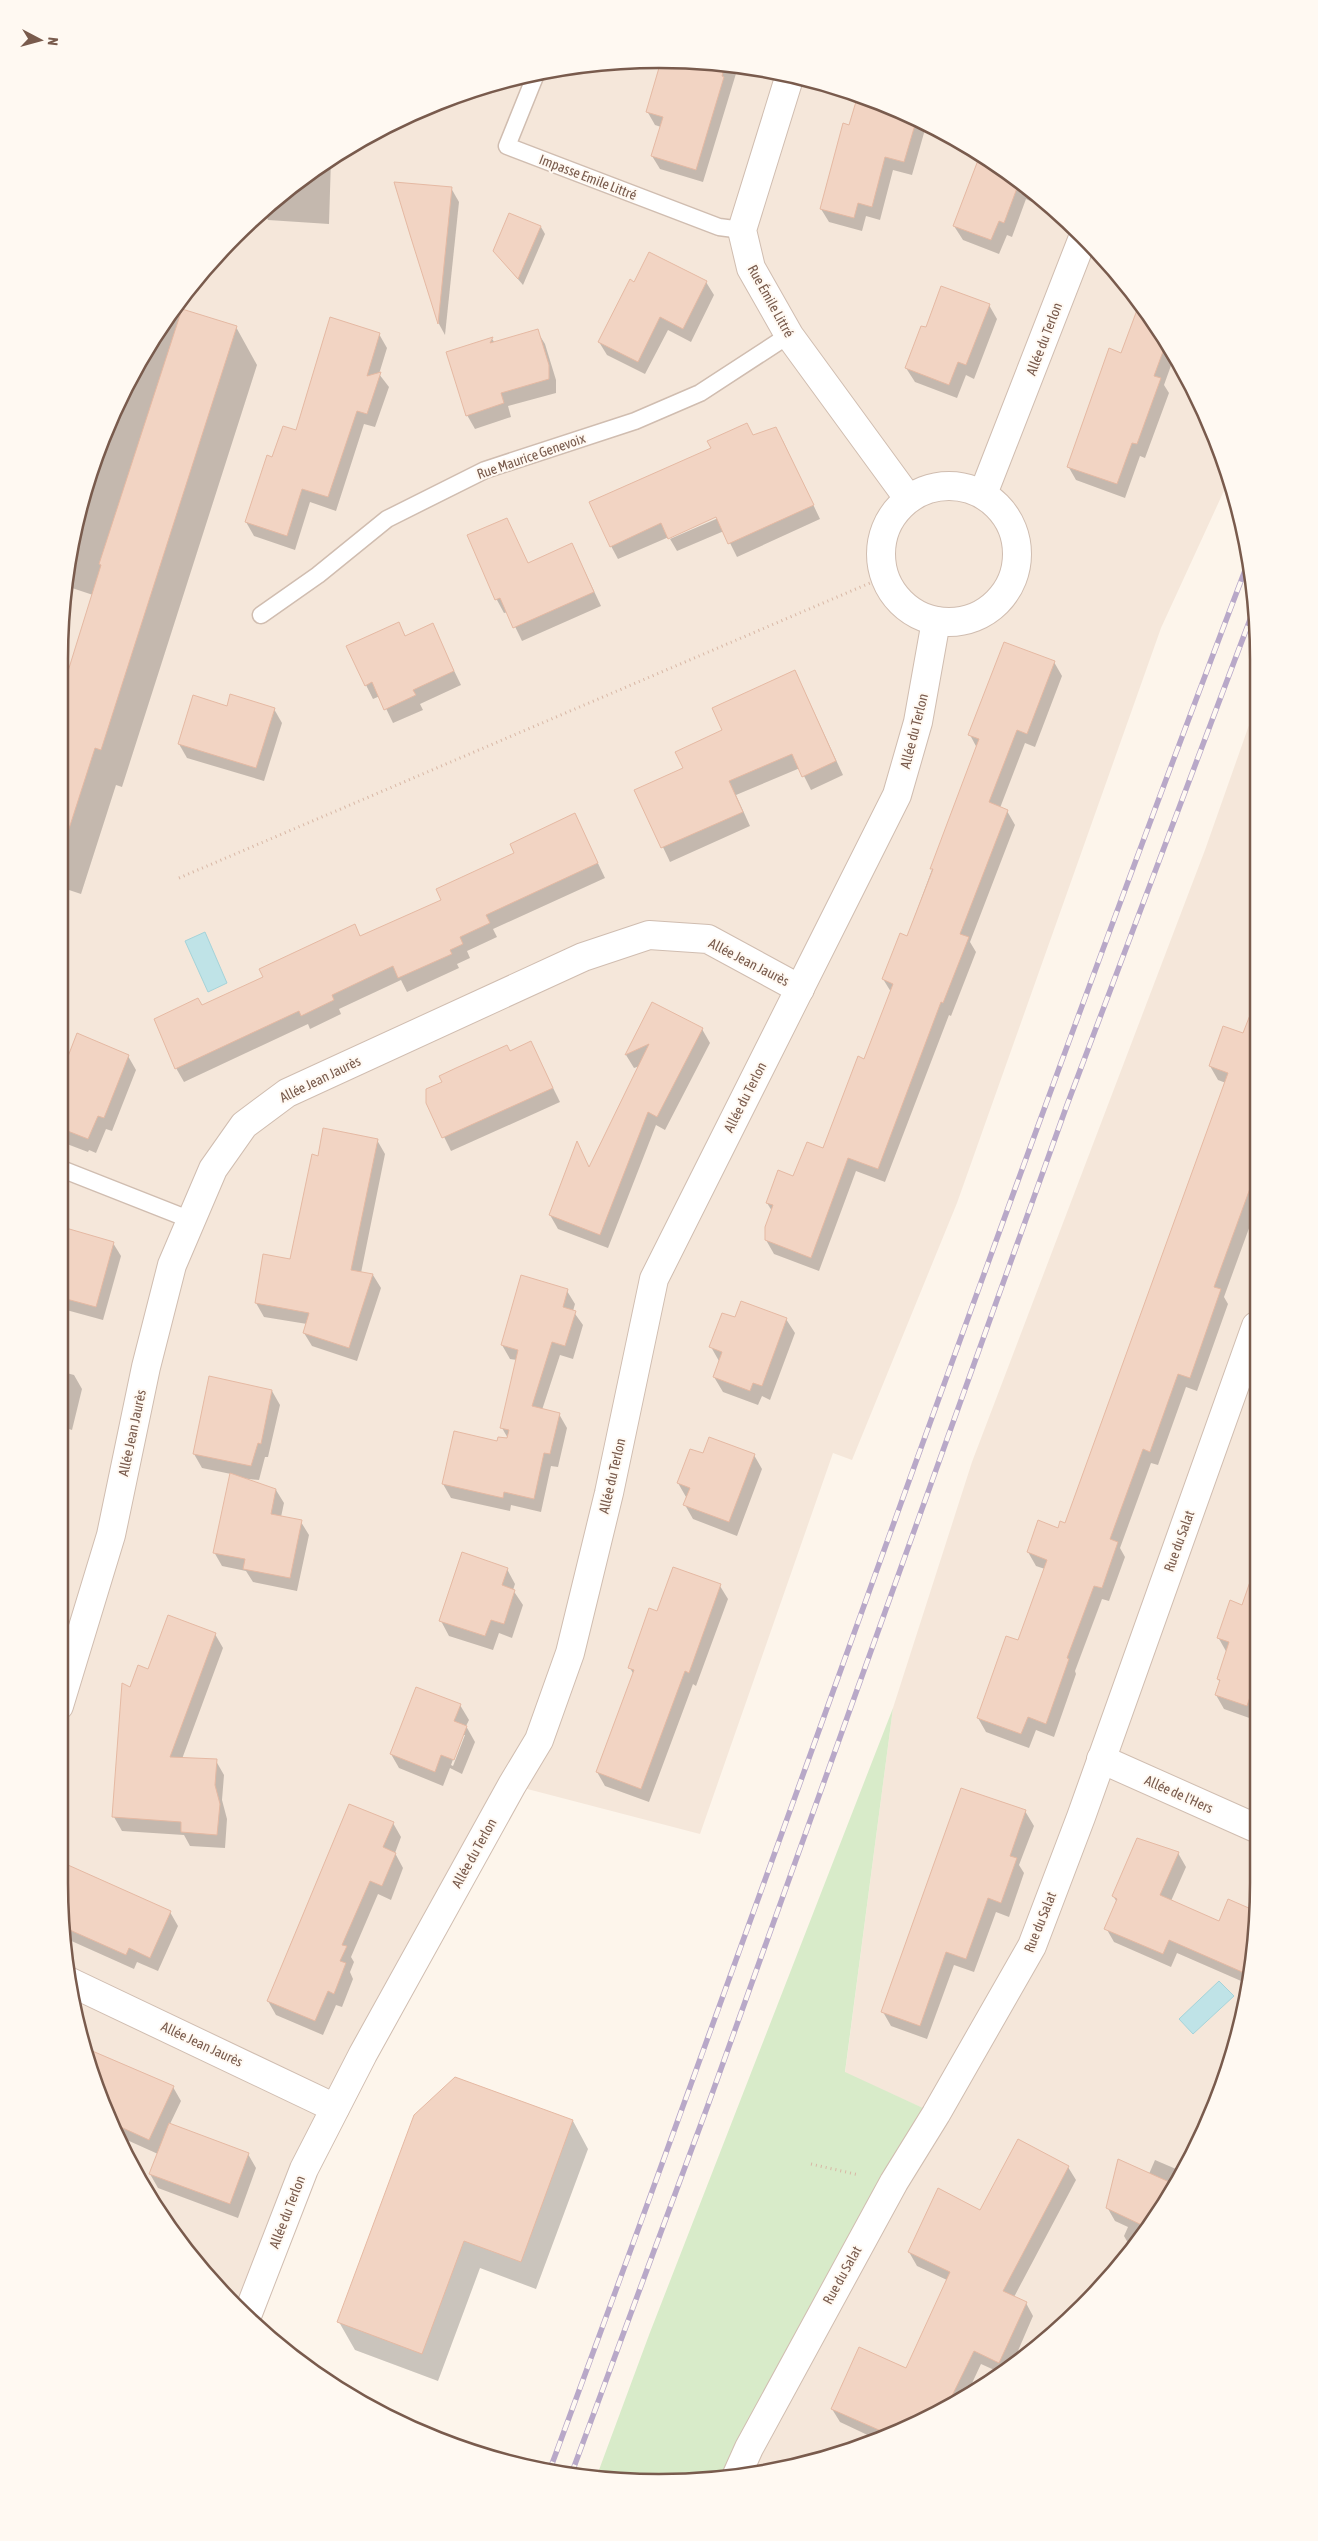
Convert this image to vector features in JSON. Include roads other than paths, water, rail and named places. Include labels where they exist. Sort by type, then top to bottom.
[{"type":"street","points":[[742,230],[788,82]]},
{"type":"street","name":"Rue Émile Littré","points":[[742,230],[751,268],[789,335],[908,498]]},
{"type":"street","name":"Allée du Terlon","points":[[983,494],[1080,244]]},
{"type":"street","points":[[945,485],[965,487],[983,494],[1003,514],[1011,526],[1017,546],[1016,568],[1008,588],[995,604],[977,616],[956,622],[936,622],[914,613],[896,598],[884,577],[880,556],[883,534],[892,514],[908,498],[925,489],[945,485]]},
{"type":"street","name":"Allée du Terlon","points":[[250,2309],[304,2169],[335,2108],[507,1793],[539,1740],[570,1653],[609,1493],[654,1279],[897,796],[918,722],[936,622]]},
{"type":"street","name":"Allée Jean Jaurès","points":[[68,1676],[111,1535],[146,1367],[172,1265],[213,1169],[244,1124],[287,1093],[583,957],[649,935],[708,939],[800,989]]},
{"type":"street","name":"Rue du Salat","points":[[740,2467],[749,2448],[894,2182],[942,2105],[1032,1946],[1101,1760],[1250,1343]]},
{"type":"street","name":"Allée de l'Hers","points":[[1101,1760],[1250,1825]]},
{"type":"street","name":"Allée Jean Jaurès","points":[[77,1985],[335,2108]]},
{"type":"lane","name":"Impasse Emile Littré","points":[[533,82],[508,146],[719,228],[742,230]]},
{"type":"lane","name":"Rue Maurice Genevoix","points":[[261,615],[318,575],[387,519],[485,470],[635,421],[700,393],[789,335]]},
{"type":"lane","points":[[68,1171],[191,1220]]},
{"type":"water","points":[[205,932],[227,983],[208,992],[185,941]]},
{"type":"water","points":[[1219,1981],[1234,1996],[1193,2034],[1179,2019]]},
{"type":"railway","points":[[552,2463],[983,1276],[1244,574]]},
{"type":"railway","points":[[574,2467],[708,2105],[1067,1105],[1249,622]]}]
